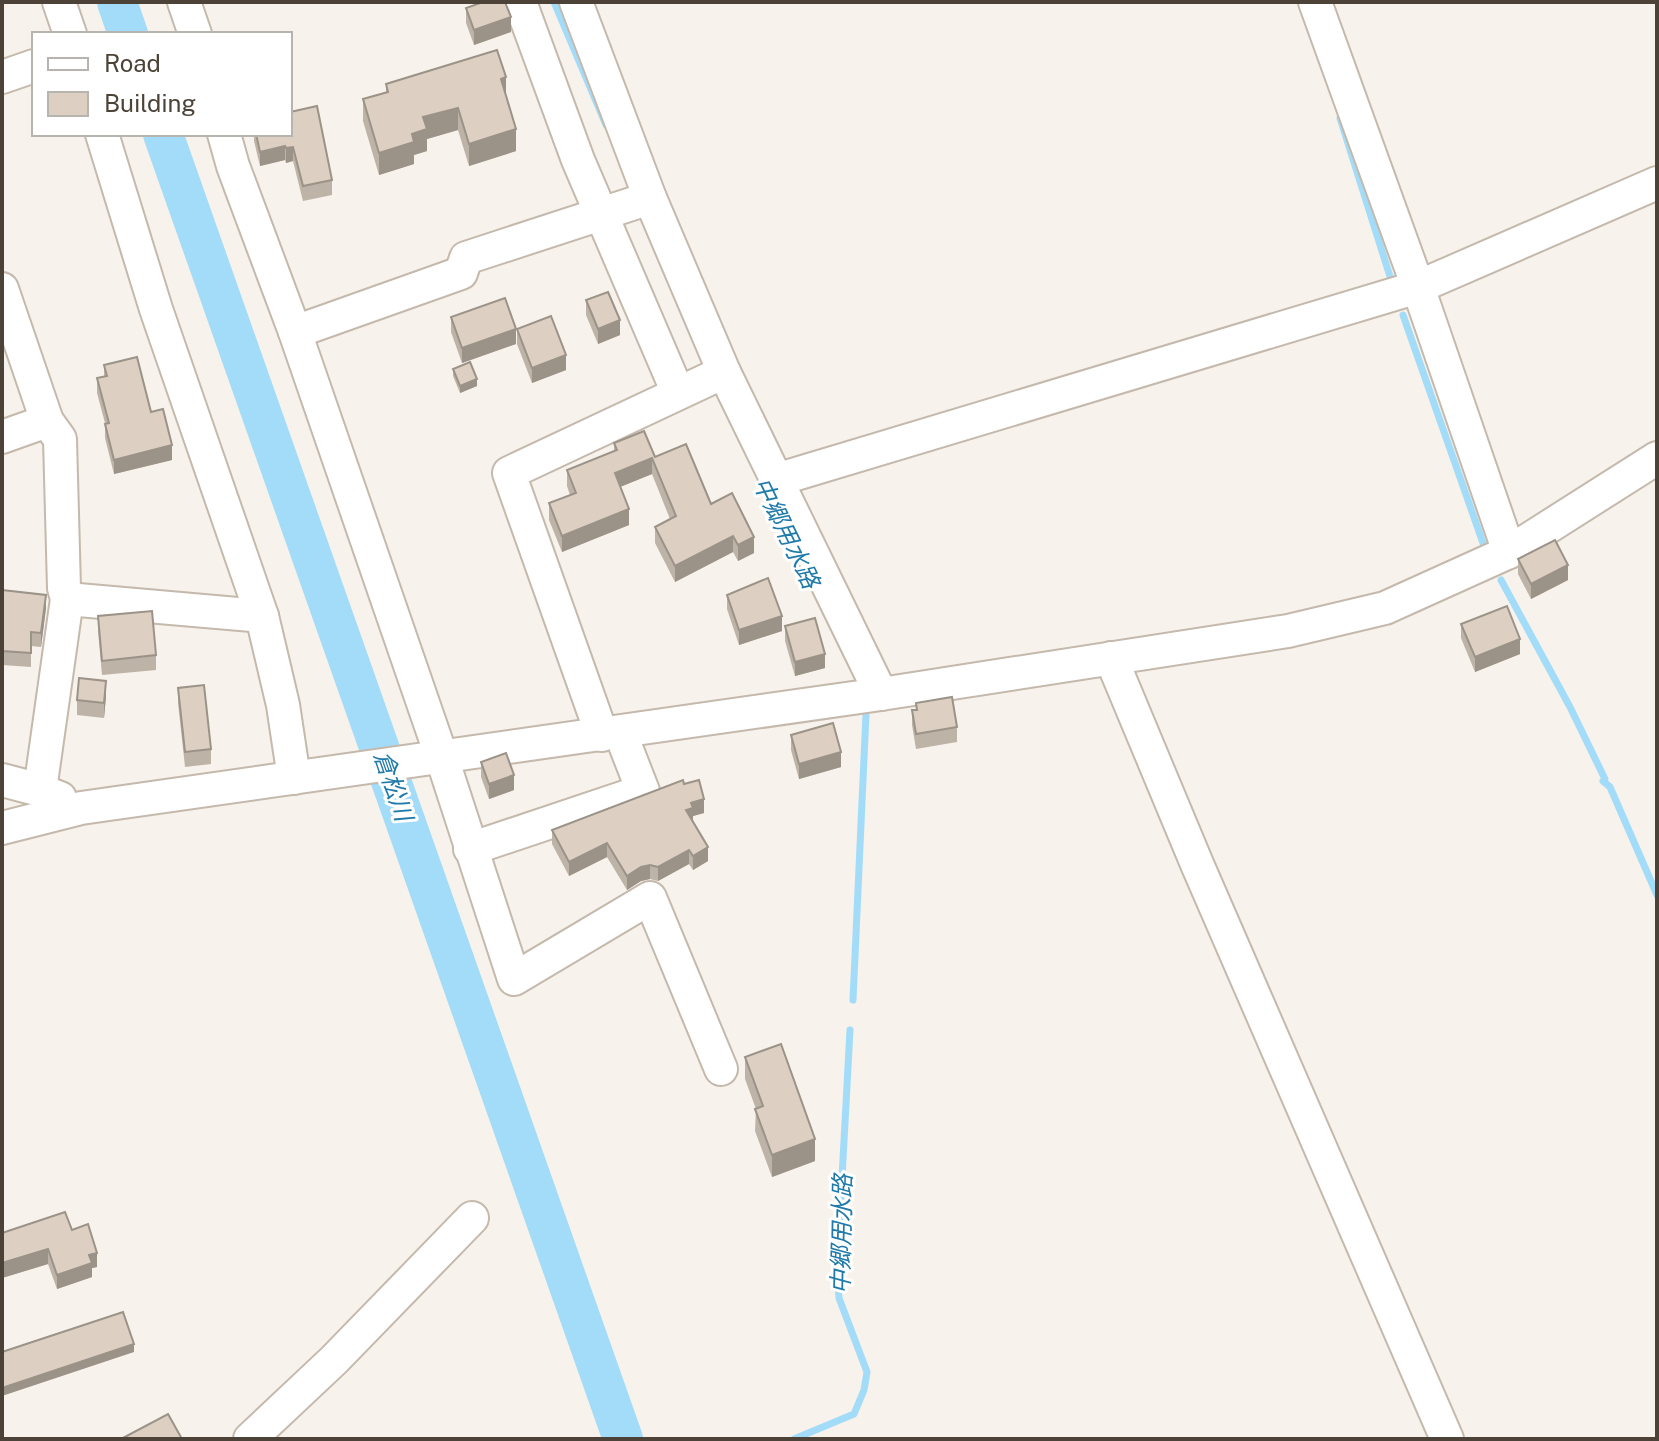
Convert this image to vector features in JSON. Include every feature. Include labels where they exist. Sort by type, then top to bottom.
[{"type":"street","points":[[59,2],[69,32]]},
{"type":"street","points":[[184,2],[194,32]]},
{"type":"street","points":[[520,2],[578,160],[678,393]]},
{"type":"street","points":[[576,2],[650,198],[724,372],[881,694]]},
{"type":"street","points":[[1315,2],[1509,552]]},
{"type":"street","points":[[2,77],[32,67]]},
{"type":"street","points":[[103,136],[156,309],[262,616],[283,705],[294,778]]},
{"type":"street","points":[[225,136],[295,332],[514,979],[650,898],[721,1069]]},
{"type":"street","points":[[776,480],[1418,287],[1657,183]]},
{"type":"street","points":[[295,332],[461,273],[466,258],[650,198]]},
{"type":"street","points":[[2,289],[47,421],[60,439],[64,588],[67,599],[40,790]]},
{"type":"street","points":[[470,849],[643,791],[611,734],[509,473],[724,372]]},
{"type":"street","points":[[2,437],[47,421]]},
{"type":"street","points":[[2,828],[81,808],[611,734],[1288,631],[1385,608],[1509,552],[1657,458]]},
{"type":"street","points":[[67,599],[262,616]]},
{"type":"street","points":[[1111,658],[1197,864],[1447,1439]]},
{"type":"street","points":[[2,780],[40,790],[81,808]]},
{"type":"street","points":[[250,1439],[334,1360],[472,1218]]},
{"type":"building","points":[[483,2],[505,2],[511,17],[474,30],[466,8]]},
{"type":"building","points":[[497,50],[506,77],[501,79],[516,129],[469,144],[458,108],[423,117],[427,129],[412,134],[414,142],[379,153],[363,99],[388,92],[386,84]]},
{"type":"building","points":[[317,106],[332,180],[303,186],[293,147],[260,152],[256,136],[292,136],[292,112]]},
{"type":"building","points":[[608,292],[620,320],[598,329],[586,300]]},
{"type":"building","points":[[505,298],[516,329],[462,348],[451,317]]},
{"type":"building","points":[[551,316],[566,355],[532,368],[517,329]]},
{"type":"building","points":[[137,357],[151,412],[163,409],[172,445],[114,460],[105,424],[109,423],[97,378],[107,376],[104,365]]},
{"type":"building","points":[[470,362],[477,379],[460,386],[453,369]]},
{"type":"building","points":[[644,431],[655,457],[686,444],[711,504],[732,493],[754,537],[738,545],[733,536],[675,566],[655,527],[676,516],[652,458],[615,473],[629,509],[562,536],[549,503],[576,493],[567,470],[617,450],[614,443]]},
{"type":"building","points":[[1555,540],[1568,565],[1531,584],[1518,559]]},
{"type":"building","points":[[768,578],[782,616],[739,630],[727,595]]},
{"type":"building","points":[[2,590],[46,595],[41,633],[31,632],[31,653],[2,651]]},
{"type":"building","points":[[1507,606],[1520,639],[1475,657],[1461,624]]},
{"type":"building","points":[[152,611],[156,655],[102,661],[98,616]]},
{"type":"building","points":[[815,618],[825,654],[795,662],[785,626]]},
{"type":"building","points":[[79,678],[106,681],[104,703],[77,700]]},
{"type":"building","points":[[204,685],[211,749],[185,752],[178,688]]},
{"type":"building","points":[[952,697],[957,727],[916,734],[912,710],[917,710],[916,703]]},
{"type":"building","points":[[833,723],[841,752],[799,764],[791,735]]},
{"type":"building","points":[[506,753],[514,775],[489,784],[481,762]]},
{"type":"building","points":[[683,780],[684,784],[699,780],[704,799],[691,803],[693,808],[686,810],[708,847],[693,856],[689,850],[658,867],[641,867],[627,876],[607,843],[569,862],[552,830]]},
{"type":"building","points":[[781,1044],[815,1139],[772,1155],[755,1109],[763,1106],[745,1057]]},
{"type":"building","points":[[65,1212],[72,1230],[88,1224],[97,1253],[89,1255],[92,1263],[57,1275],[48,1249],[2,1263],[2,1233]]},
{"type":"building","points":[[123,1312],[134,1344],[2,1388],[2,1352]]},
{"type":"building","points":[[168,1414],[182,1439],[121,1439]]},
{"type":"waterway","name":"倉松川","points":[[117,2],[127,32]]},
{"type":"waterway","name":"中郷用水路","points":[[554,2],[606,125]]},
{"type":"waterway","points":[[1340,118],[1393,286]]},
{"type":"waterway","name":"倉松川","points":[[164,136],[623,1439]]},
{"type":"waterway","points":[[1403,315],[1483,543]]},
{"type":"waterway","points":[[1501,580],[1570,707],[1605,779],[1603,781],[1610,787],[1657,895]]},
{"type":"waterway","name":"中郷用水路","points":[[853,1000],[866,714]]},
{"type":"waterway","name":"中郷用水路","points":[[794,1439],[854,1414],[864,1390],[867,1372],[839,1298],[837,1270],[850,1030]]}]
